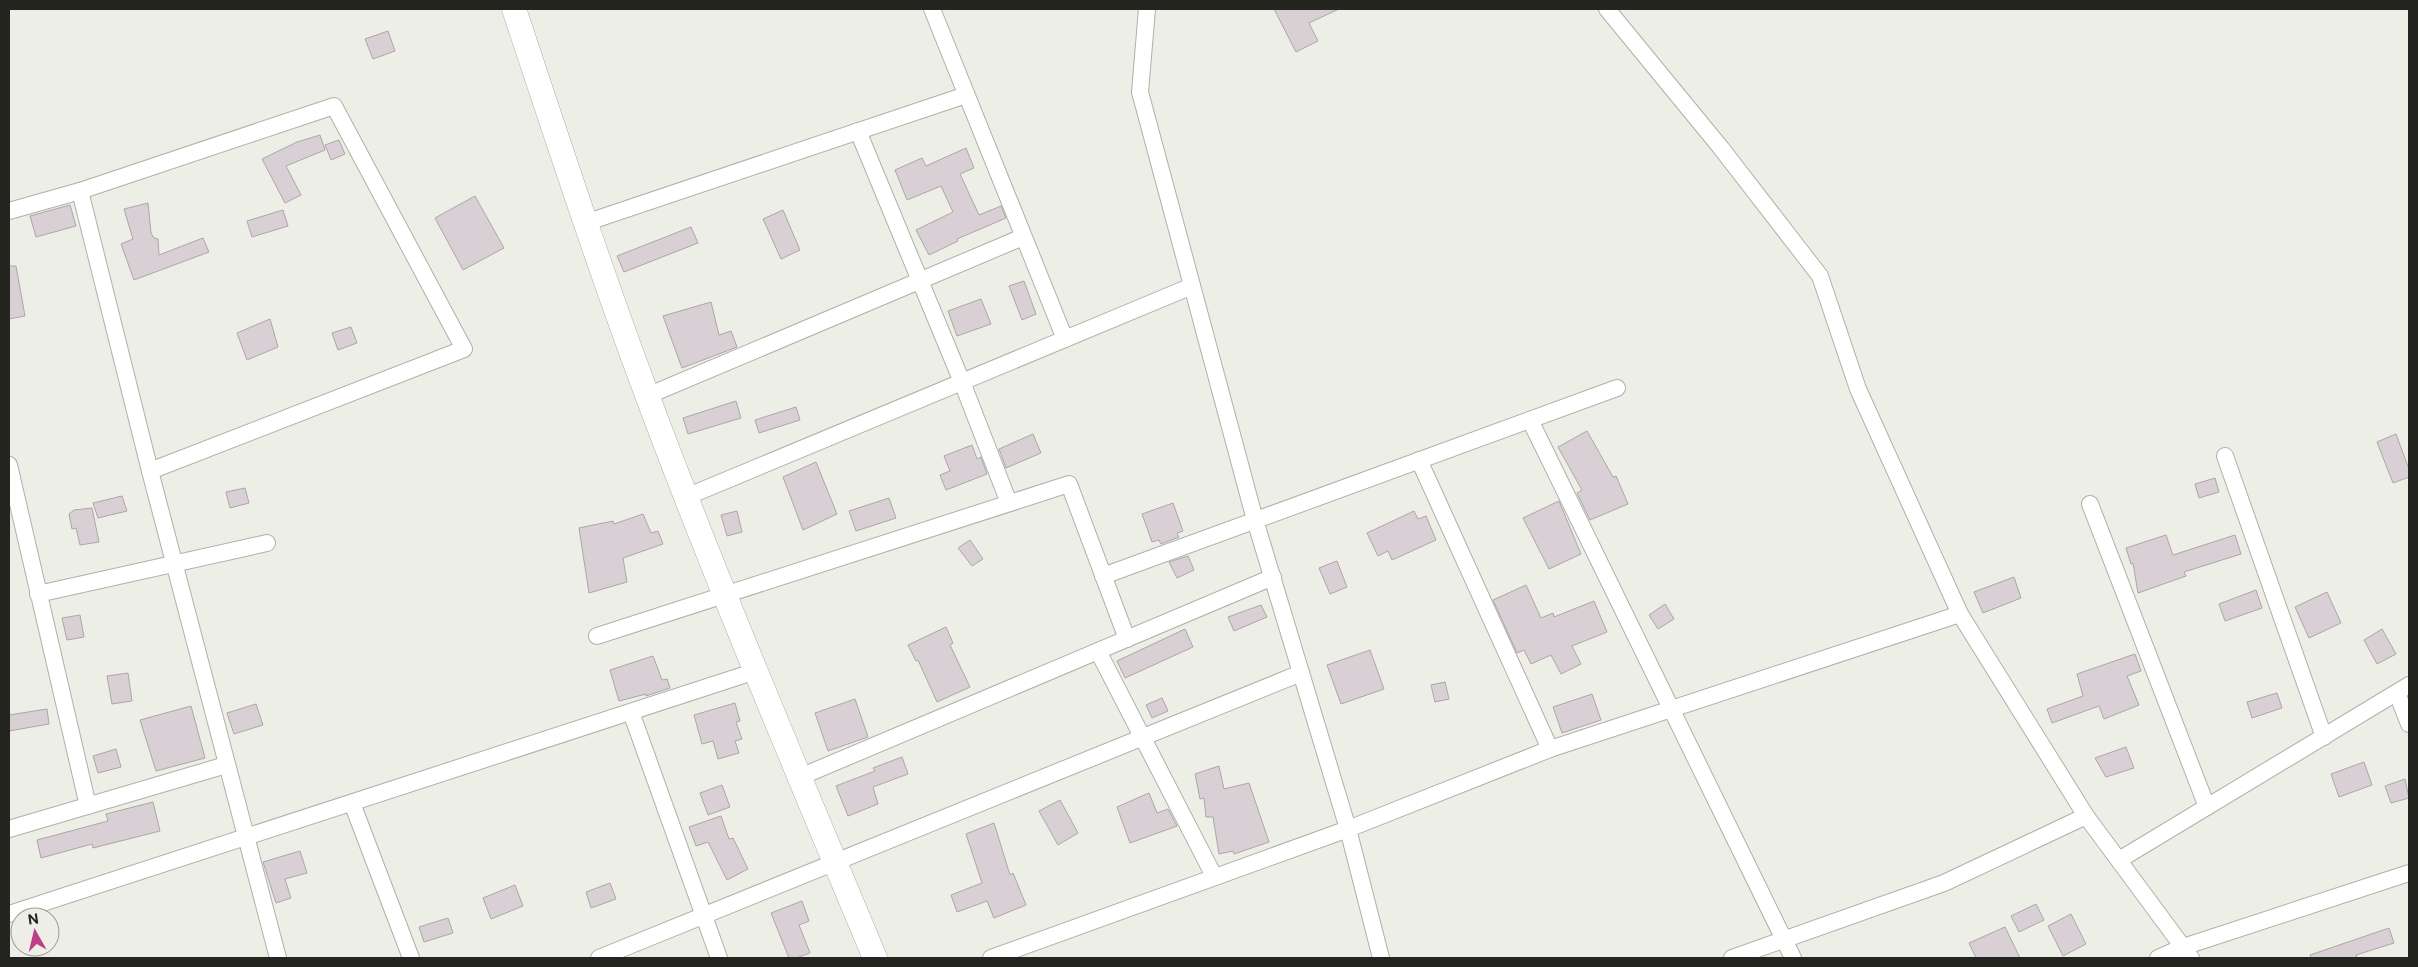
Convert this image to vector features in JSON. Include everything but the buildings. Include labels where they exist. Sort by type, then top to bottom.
[{"type":"main road","points":[[514,9],[585,223],[647,396],[724,595],[875,958]]},
{"type":"street","points":[[932,9],[1064,339]]},
{"type":"street","points":[[1147,9],[1140,92],[1255,520],[1348,829],[1381,958]]},
{"type":"street","points":[[1607,9],[1721,148],[1820,276],[1858,389],[1960,614],[2086,816],[2187,952]]},
{"type":"street","points":[[585,223],[966,95]]},
{"type":"street","points":[[9,211],[80,191],[334,106],[464,348],[150,472]]},
{"type":"street","points":[[858,131],[962,382],[1009,503]]},
{"type":"street","points":[[80,191],[150,472],[278,958]]},
{"type":"street","points":[[647,396],[920,279],[1024,237]]},
{"type":"street","points":[[686,497],[1192,286]]},
{"type":"street","points":[[1103,576],[1617,388]]},
{"type":"street","points":[[1530,420],[1793,958]]},
{"type":"street","points":[[2225,456],[2324,737]]},
{"type":"street","points":[[1419,460],[1550,749]]},
{"type":"street","points":[[9,465],[88,806]]},
{"type":"street","points":[[597,636],[1068,484],[1127,639]]},
{"type":"street","points":[[2090,504],[2207,808]]},
{"type":"street","points":[[38,594],[267,543]]},
{"type":"street","points":[[800,777],[1272,578]]},
{"type":"street","points":[[991,958],[1348,829],[1550,749],[1960,614]]},
{"type":"street","points":[[1098,651],[1214,876]]},
{"type":"street","points":[[9,914],[756,671]]},
{"type":"street","points":[[599,958],[1301,672]]},
{"type":"street","points":[[2120,860],[2403,689],[2409,724]]},
{"type":"street","points":[[631,712],[719,958]]},
{"type":"street","points":[[9,829],[226,765]]},
{"type":"street","points":[[352,803],[411,958]]},
{"type":"street","points":[[1732,958],[1944,883],[2086,816]]},
{"type":"street","points":[[2158,958],[2187,952],[2409,873]]}]
